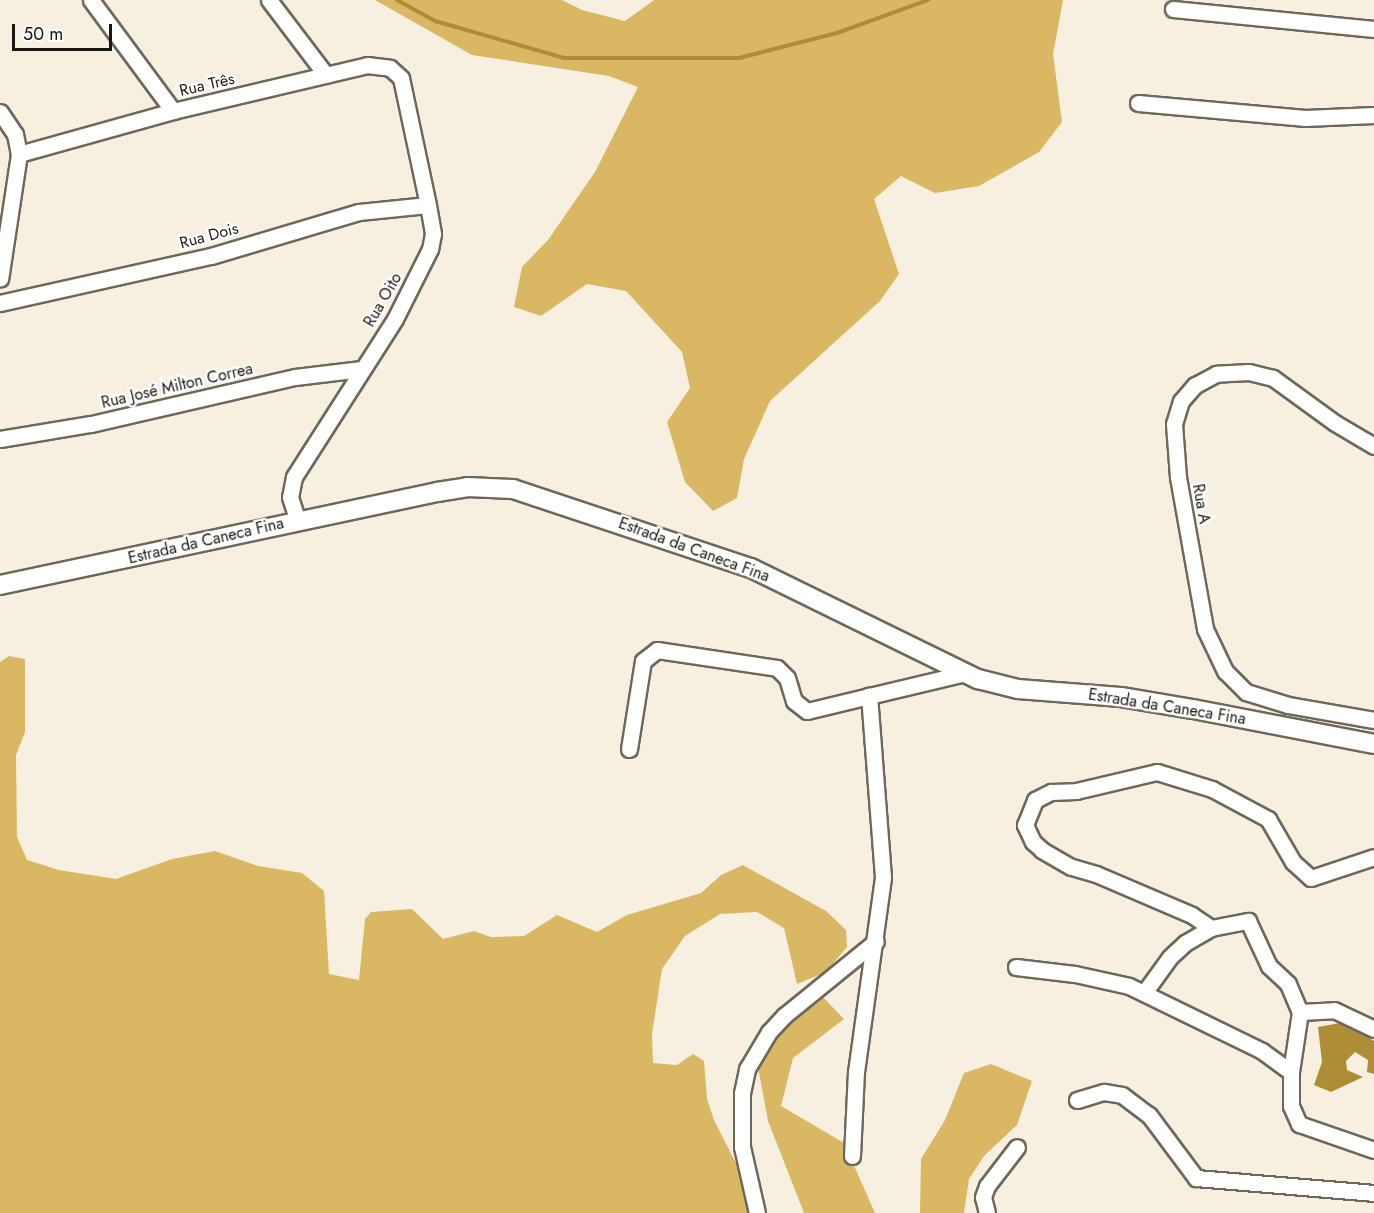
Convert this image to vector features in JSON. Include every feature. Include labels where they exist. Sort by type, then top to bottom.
[{"type":"street","points":[[91,0],[172,111]]},
{"type":"street","points":[[269,0],[326,75]]},
{"type":"street","points":[[1173,9],[1374,29]]},
{"type":"street","name":"Rua Três","points":[[19,154],[172,111],[326,75],[380,65],[390,68],[401,78]]},
{"type":"street","name":"Rua Oito","points":[[297,519],[290,497],[294,477],[424,265],[433,234],[401,78]]},
{"type":"street","points":[[1138,103],[1305,118],[1374,115]]},
{"type":"street","points":[[0,112],[15,134],[19,154],[0,279]]},
{"type":"street","name":"Rua Dois","points":[[0,303],[211,256],[359,212],[428,205]]},
{"type":"street","name":"Rua José Milton Correa","points":[[0,439],[91,424],[296,377],[362,369]]},
{"type":"street","name":"Rua A","points":[[1374,446],[1335,423],[1273,378],[1249,372],[1216,374],[1195,386],[1181,401],[1174,424],[1178,477],[1205,629],[1225,671],[1246,692],[1288,705],[1374,720]]},
{"type":"street","name":"Estrada da Caneca Fina","points":[[0,585],[297,519],[467,487],[513,489],[752,568],[888,632],[961,674],[1017,689],[1131,699],[1374,744]]},
{"type":"street","points":[[629,749],[642,661],[657,650],[777,668],[787,678],[794,701],[807,711],[961,674]]},
{"type":"street","points":[[852,1156],[856,1072],[876,941],[883,876],[869,696]]},
{"type":"street","points":[[1211,928],[1192,915],[1096,874],[1071,867],[1042,850],[1033,842],[1025,825],[1035,800],[1051,792],[1076,791],[1157,772],[1174,776],[1242,802],[1268,819],[1300,870],[1317,877],[1365,857],[1374,857]]},
{"type":"street","points":[[1144,993],[1170,957],[1211,928],[1248,921],[1269,966],[1288,984],[1300,1012],[1291,1072],[1291,1106],[1299,1124],[1374,1150]]},
{"type":"street","points":[[757,1213],[742,1147],[742,1093],[747,1069],[769,1032],[785,1015],[876,941]]},
{"type":"street","points":[[1016,967],[1075,974],[1144,993],[1262,1051],[1291,1072]]},
{"type":"street","points":[[1300,1012],[1334,1010],[1374,1029]]},
{"type":"street","points":[[1077,1100],[1104,1092],[1122,1095],[1149,1116],[1196,1178],[1374,1193]]},
{"type":"street","points":[[987,1213],[983,1197],[987,1186],[1017,1147]]},
{"type":"shaded area","points":[[375,0],[562,0],[582,10],[625,21],[654,0],[1063,0],[1053,54],[1062,122],[1039,152],[979,186],[935,193],[901,176],[874,199],[899,274],[880,301],[770,401],[744,459],[737,498],[713,511],[685,482],[667,422],[690,388],[682,352],[626,291],[587,284],[541,316],[514,307],[522,267],[548,240],[595,172],[638,87],[609,76],[472,55]]},
{"type":"shaded area","points":[[9,656],[25,659],[25,732],[16,755],[17,837],[27,860],[59,870],[116,879],[172,859],[215,851],[258,866],[302,873],[324,891],[329,974],[359,980],[365,919],[371,912],[412,909],[443,939],[474,931],[491,937],[524,936],[557,915],[597,932],[627,915],[701,893],[721,875],[743,865],[826,911],[846,930],[847,947],[826,972],[797,984],[784,928],[757,912],[720,914],[685,936],[662,969],[652,1034],[653,1063],[677,1065],[693,1054],[704,1061],[707,1099],[714,1120],[747,1185],[753,1213],[0,1213],[0,662]]},
{"type":"shaded area","points":[[821,995],[844,1019],[793,1058],[781,1106],[844,1143],[875,1213],[804,1213],[768,1121],[758,1067],[768,1039]]},
{"type":"shaded area","points":[[1345,1022],[1374,1041],[1374,1074],[1367,1072],[1368,1060],[1355,1052],[1346,1061],[1347,1070],[1363,1077],[1331,1092],[1314,1085],[1322,1062],[1318,1027]]},
{"type":"shaded area","points":[[991,1064],[1032,1081],[1017,1125],[984,1156],[969,1179],[964,1213],[920,1213],[921,1159],[945,1120],[964,1073]]},
{"type":"waterway","points":[[397,0],[435,21],[564,58],[739,58],[837,33],[928,0]]}]
